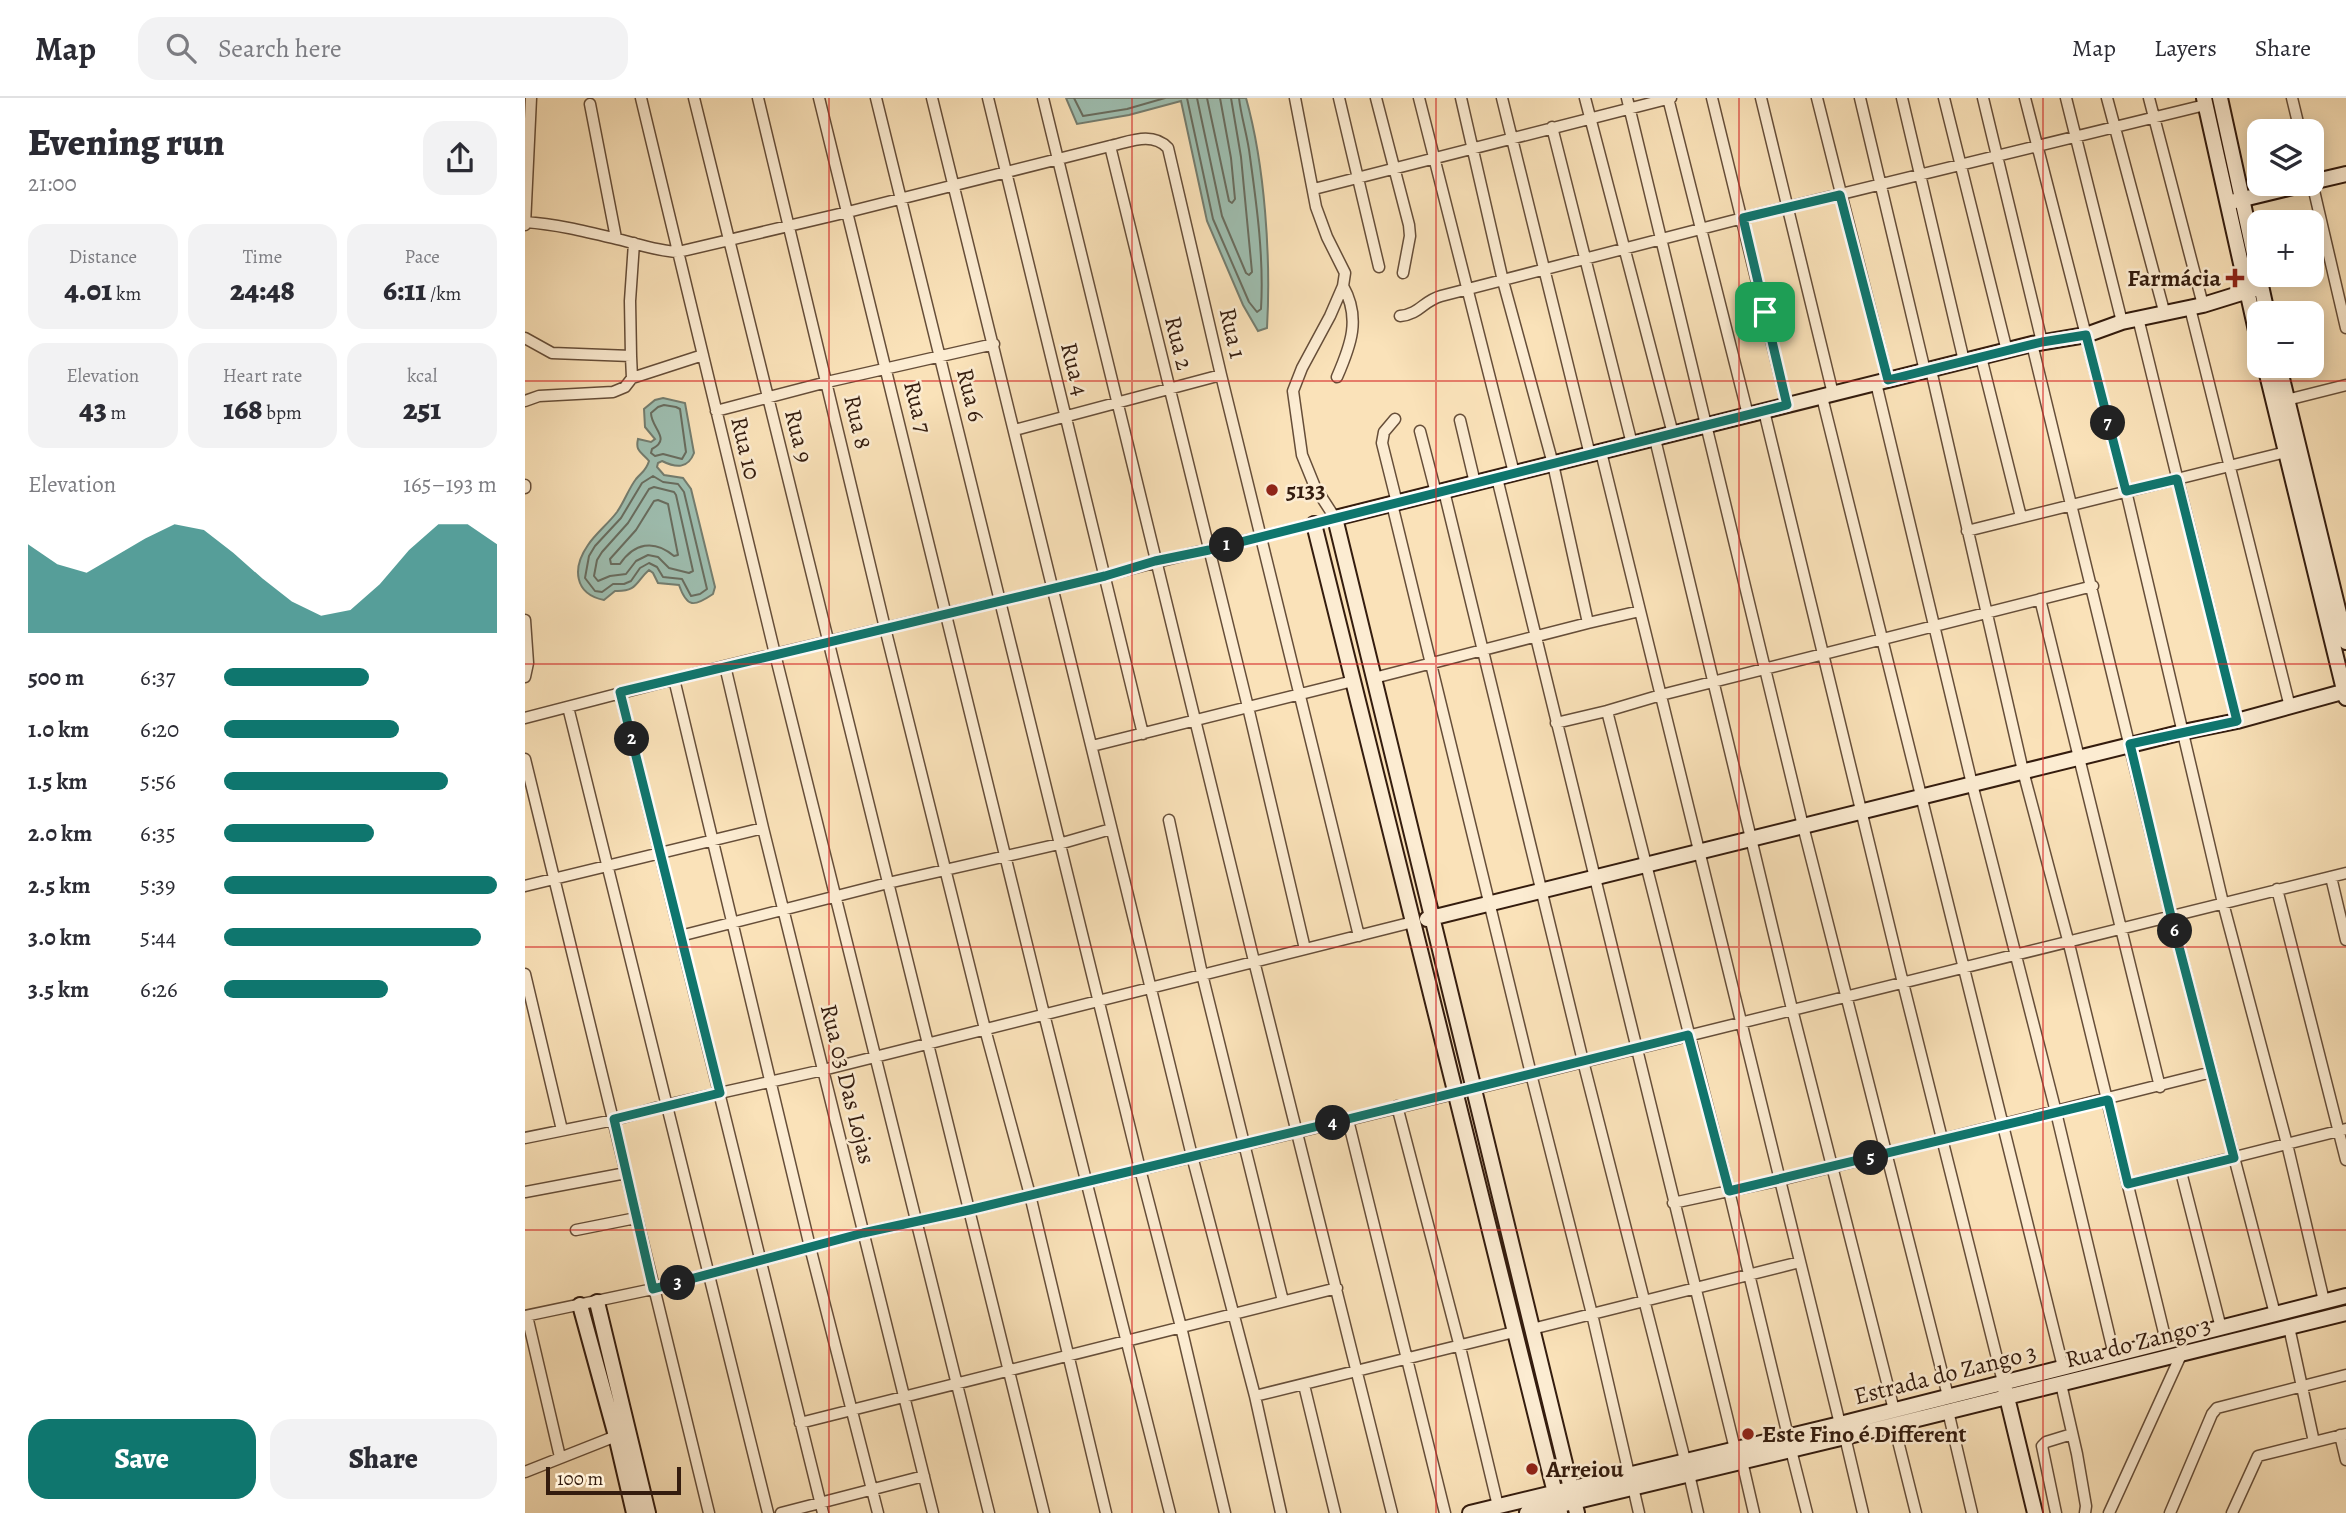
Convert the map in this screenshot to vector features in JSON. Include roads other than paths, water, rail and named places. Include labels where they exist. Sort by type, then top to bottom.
[{"type":"street","points":[[531,98],[525,223],[547,224],[664,251],[678,251],[848,212],[1109,146]]},
{"type":"street","name":"Rua 10","points":[[641,98],[775,654],[989,1513]]},
{"type":"street","name":"Rua 9","points":[[694,98],[1044,1513]]},
{"type":"street","name":"Rua 8","points":[[758,98],[885,628],[985,1030],[1030,1195],[1106,1513]]},
{"type":"street","name":"Rua 7","points":[[819,98],[1044,1014],[1170,1513]]},
{"type":"street","name":"Rua 6","points":[[876,98],[1225,1513]]},
{"type":"street","points":[[933,98],[1150,988],[1255,1396],[1281,1513]]},
{"type":"street","name":"Rua 4","points":[[988,98],[1143,734]]},
{"type":"street","points":[[1043,98],[1155,561],[1392,1513]]},
{"type":"street","points":[[1294,98],[1316,207],[1345,274],[1330,316],[1301,368],[1293,391],[1302,455],[1315,487],[1335,518],[1574,1501]]},
{"type":"street","points":[[1339,98],[1379,267]]},
{"type":"street","points":[[1376,98],[1409,225],[1410,236],[1403,273]]},
{"type":"street","points":[[1419,98],[1514,474]]},
{"type":"street","points":[[1461,98],[1503,281],[1553,464],[1588,623]]},
{"type":"street","points":[[1502,98],[1544,270],[1640,611],[1863,1513]]},
{"type":"street","points":[[1585,98],[1673,434]]},
{"type":"street","points":[[1314,189],[1590,118],[1628,103],[1669,98],[1748,415]]},
{"type":"street","points":[[1712,98],[1787,405]]},
{"type":"street","points":[[1761,98],[1789,206],[1882,639],[2063,1367]]},
{"type":"street","points":[[1817,98],[1972,784],[2056,1112],[2114,1354]]},
{"type":"street","points":[[1860,98],[2023,771],[2068,940],[2166,1341]]},
{"type":"street","points":[[1902,98],[1964,361]]},
{"type":"street","points":[[1944,98],[2007,351]]},
{"type":"street","points":[[1983,98],[2072,505],[2171,916],[2275,1314]]},
{"type":"street","points":[[2025,98],[2126,491],[2223,903],[2287,1144],[2324,1301]]},
{"type":"street","points":[[2066,98],[2122,322]]},
{"type":"street","points":[[2107,98],[2164,311]]},
{"type":"street","points":[[2149,98],[2197,306],[2230,466],[2290,708]]},
{"type":"street","points":[[2220,98],[2247,222]]},
{"type":"street","points":[[2292,98],[2297,119]]},
{"type":"street","points":[[1400,316],[1415,314],[1430,299],[1789,206],[2114,128],[2204,101],[2248,301]]},
{"type":"street","points":[[1628,103],[1803,826],[1848,996],[1948,1404],[1972,1513]]},
{"type":"street","points":[[590,104],[615,238]]},
{"type":"street","points":[[1552,127],[1632,444]]},
{"type":"street","name":"Rua 1","points":[[1109,146],[1151,138],[1161,141],[1168,148],[1221,376],[1359,936]]},
{"type":"street","name":"Rua 2","points":[[1109,146],[1248,707],[1305,950]]},
{"type":"street","points":[[2324,179],[2346,174]]},
{"type":"street","points":[[2227,204],[2255,196]]},
{"type":"street","points":[[2315,196],[2346,328]]},
{"type":"street","points":[[632,378],[630,301],[634,243]]},
{"type":"street","points":[[1337,377],[1348,350],[1353,325],[1351,300],[1343,285]]},
{"type":"street","points":[[525,718],[620,692],[1105,576],[1155,561],[1209,550],[2037,343],[2086,335],[2122,322],[2197,306],[2261,287],[2264,301]]},
{"type":"street","points":[[2138,318],[2237,721]]},
{"type":"street","points":[[525,338],[552,353],[631,355]]},
{"type":"street","points":[[716,411],[827,382],[994,344]]},
{"type":"street","points":[[525,401],[539,396],[613,391],[625,387],[632,378],[703,355]]},
{"type":"street","points":[[1981,357],[2021,517]]},
{"type":"street","points":[[1015,430],[1221,376]]},
{"type":"street","points":[[525,1138],[823,1070],[2130,744],[2237,721],[2346,693],[2268,378]]},
{"type":"street","points":[[2282,378],[2342,606],[2346,642]]},
{"type":"street","points":[[2287,400],[2346,385]]},
{"type":"street","points":[[1764,411],[2035,1513]]},
{"type":"street","points":[[1395,419],[1384,432],[1382,443],[1394,503],[1639,1513]]},
{"type":"street","points":[[1459,420],[1475,483]]},
{"type":"street","points":[[1420,431],[1440,492],[1482,650],[1540,891],[1698,1513]]},
{"type":"street","points":[[1655,439],[1916,1513]]},
{"type":"street","points":[[1967,531],[2286,452]]},
{"type":"street","points":[[1497,478],[1694,1288],[1754,1513]]},
{"type":"street","points":[[1314,524],[1558,1504]]},
{"type":"street","points":[[1556,723],[2093,586]]},
{"type":"street","points":[[2040,599],[2160,1087]]},
{"type":"street","points":[[1374,678],[1640,611]]},
{"type":"street","points":[[525,620],[528,663],[525,677]]},
{"type":"street","name":"Rua 03 Das Lojas","points":[[725,666],[933,1513]]},
{"type":"street","points":[[674,679],[810,1247],[878,1513]]},
{"type":"street","points":[[1092,746],[1353,681]]},
{"type":"street","points":[[620,692],[822,1508]]},
{"type":"street","points":[[568,707],[768,1513]]},
{"type":"street","points":[[1607,711],[1729,1191],[1807,1513]]},
{"type":"street","points":[[525,759],[709,1513]]},
{"type":"street","points":[[1169,820],[1202,974],[1283,1301]]},
{"type":"street","points":[[525,886],[763,828]]},
{"type":"street","points":[[680,936],[1111,829]]},
{"type":"street","points":[[561,1457],[526,1316],[653,1289],[863,1233],[1348,1119],[2346,873]]},
{"type":"street","points":[[2331,877],[2346,940]]},
{"type":"street","points":[[2277,889],[2343,1130],[2346,1160]]},
{"type":"street","points":[[525,974],[562,1130]]},
{"type":"street","points":[[1674,1203],[1780,1180],[2212,1072]]},
{"type":"street","points":[[1397,1106],[1498,1506]]},
{"type":"street","points":[[1348,1119],[1445,1513]]},
{"type":"street","points":[[2128,1184],[2343,1130]]},
{"type":"street","points":[[2181,1172],[2221,1328]]},
{"type":"street","points":[[525,1192],[626,1173]]},
{"type":"street","points":[[576,1230],[636,1219]]},
{"type":"street","points":[[1532,1329],[1800,1262]]},
{"type":"street","points":[[800,1423],[1337,1288]]},
{"type":"street","name":"Estrada do Zango 3","points":[[1948,1404],[2003,1382],[2346,1296]]},
{"type":"street","points":[[597,1302],[648,1513]]},
{"type":"street","points":[[580,1305],[616,1436],[633,1513]]},
{"type":"street","name":"Rua do Zango 3","points":[[1687,1467],[1948,1404],[2007,1397],[2346,1313]]},
{"type":"street","points":[[2290,1327],[2314,1441]]},
{"type":"street","points":[[1255,1396],[1514,1332]]},
{"type":"street","points":[[2109,1513],[2181,1355]]},
{"type":"street","points":[[2170,1513],[2214,1410],[2346,1375]]},
{"type":"street","points":[[2061,1384],[2084,1495],[2085,1513]]},
{"type":"street","points":[[1304,1385],[1335,1513]]},
{"type":"street","points":[[2056,1513],[2042,1447],[2046,1442],[2072,1434]]},
{"type":"street","points":[[2232,1513],[2259,1456],[2343,1434],[2346,1460]]},
{"type":"street","points":[[525,1472],[616,1436]]},
{"type":"street","points":[[1527,1513],[1687,1467]]},
{"type":"street","points":[[781,1513],[822,1508],[872,1490],[924,1476]]},
{"type":"street","points":[[1469,1513],[1498,1506],[1558,1504]]},
{"type":"water","points":[[1066,98],[1246,98],[1258,153],[1265,212],[1267,328],[1258,331],[1243,305],[1207,221],[1181,101],[1129,115],[1077,124]]},
{"type":"water","points":[[663,398],[685,403],[694,453],[688,462],[681,466],[662,461],[657,467],[664,475],[683,478],[691,489],[715,587],[713,594],[692,603],[685,598],[679,585],[658,583],[649,570],[628,590],[615,591],[604,600],[594,597],[582,586],[579,579],[580,562],[588,545],[617,512],[633,483],[647,467],[649,461],[638,449],[638,439],[651,442],[655,439],[645,427],[644,409],[655,400]]},
{"type":"place","name":"Farmácia","points":[[2235,278]]},
{"type":"place","name":"5133","points":[[1272,490]]},
{"type":"place","name":"Este Fino é Different","points":[[1748,1434]]},
{"type":"place","name":"Arreiou","points":[[1532,1469]]}]
